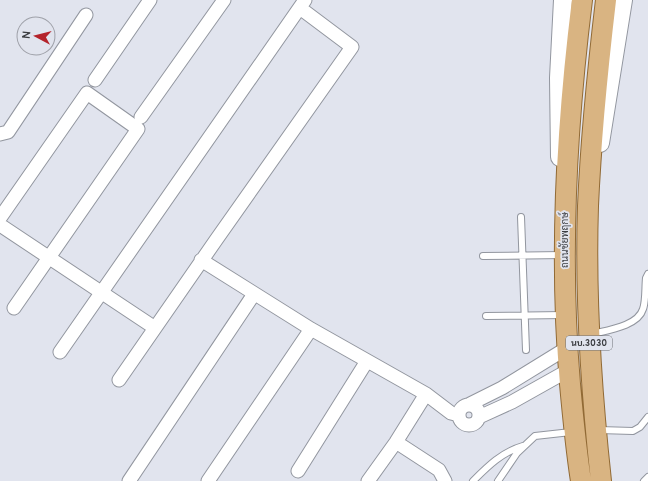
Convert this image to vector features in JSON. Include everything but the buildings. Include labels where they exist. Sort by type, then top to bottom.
[{"type":"main road","points":[[563,0],[560,47],[559,127],[564,248]]},
{"type":"main road","name":"ถนนชัยพฤกษ์","points":[[581,481],[567,348],[564,248],[571,101],[582,0]]},
{"type":"main road","name":"นบ.3030","points":[[601,481],[589,334],[588,205],[594,108],[606,0]]},
{"type":"main road","points":[[588,205],[602,133],[623,0]]},
{"type":"street","points":[[95,80],[150,0]]},
{"type":"street","points":[[141,118],[224,0]]},
{"type":"street","points":[[60,352],[303,4],[352,47],[201,260],[119,380]]},
{"type":"street","points":[[0,134],[8,132],[86,15]]},
{"type":"street","points":[[0,218],[87,93],[138,129],[14,308]]},
{"type":"street","points":[[0,224],[155,328]]},
{"type":"street","points":[[201,260],[311,329],[426,394],[451,413],[459,415]]},
{"type":"street","points":[[129,481],[254,294]]},
{"type":"street","points":[[208,481],[311,329]]},
{"type":"street","points":[[567,348],[502,388],[462,407],[459,415],[461,421],[470,425],[476,422],[480,417],[512,402],[569,370]]},
{"type":"street","points":[[298,472],[367,361]]},
{"type":"street","points":[[368,481],[396,442],[426,394]]},
{"type":"street","points":[[470,404],[476,407],[480,417]]},
{"type":"street","points":[[396,442],[439,470],[446,481]]},
{"type":"lane","points":[[521,217],[526,350]]},
{"type":"lane","points":[[483,256],[522,256],[564,248]]},
{"type":"lane","points":[[589,334],[622,326],[638,319],[644,309],[646,278],[648,274]]},
{"type":"lane","points":[[486,316],[566,315]]},
{"type":"lane","points":[[596,430],[633,431],[640,427],[648,418]]},
{"type":"lane","points":[[498,481],[517,453],[535,436],[575,431]]},
{"type":"lane","points":[[473,481],[494,460],[513,449],[525,445]]},
{"type":"lane","points":[[644,481],[648,477]]}]
